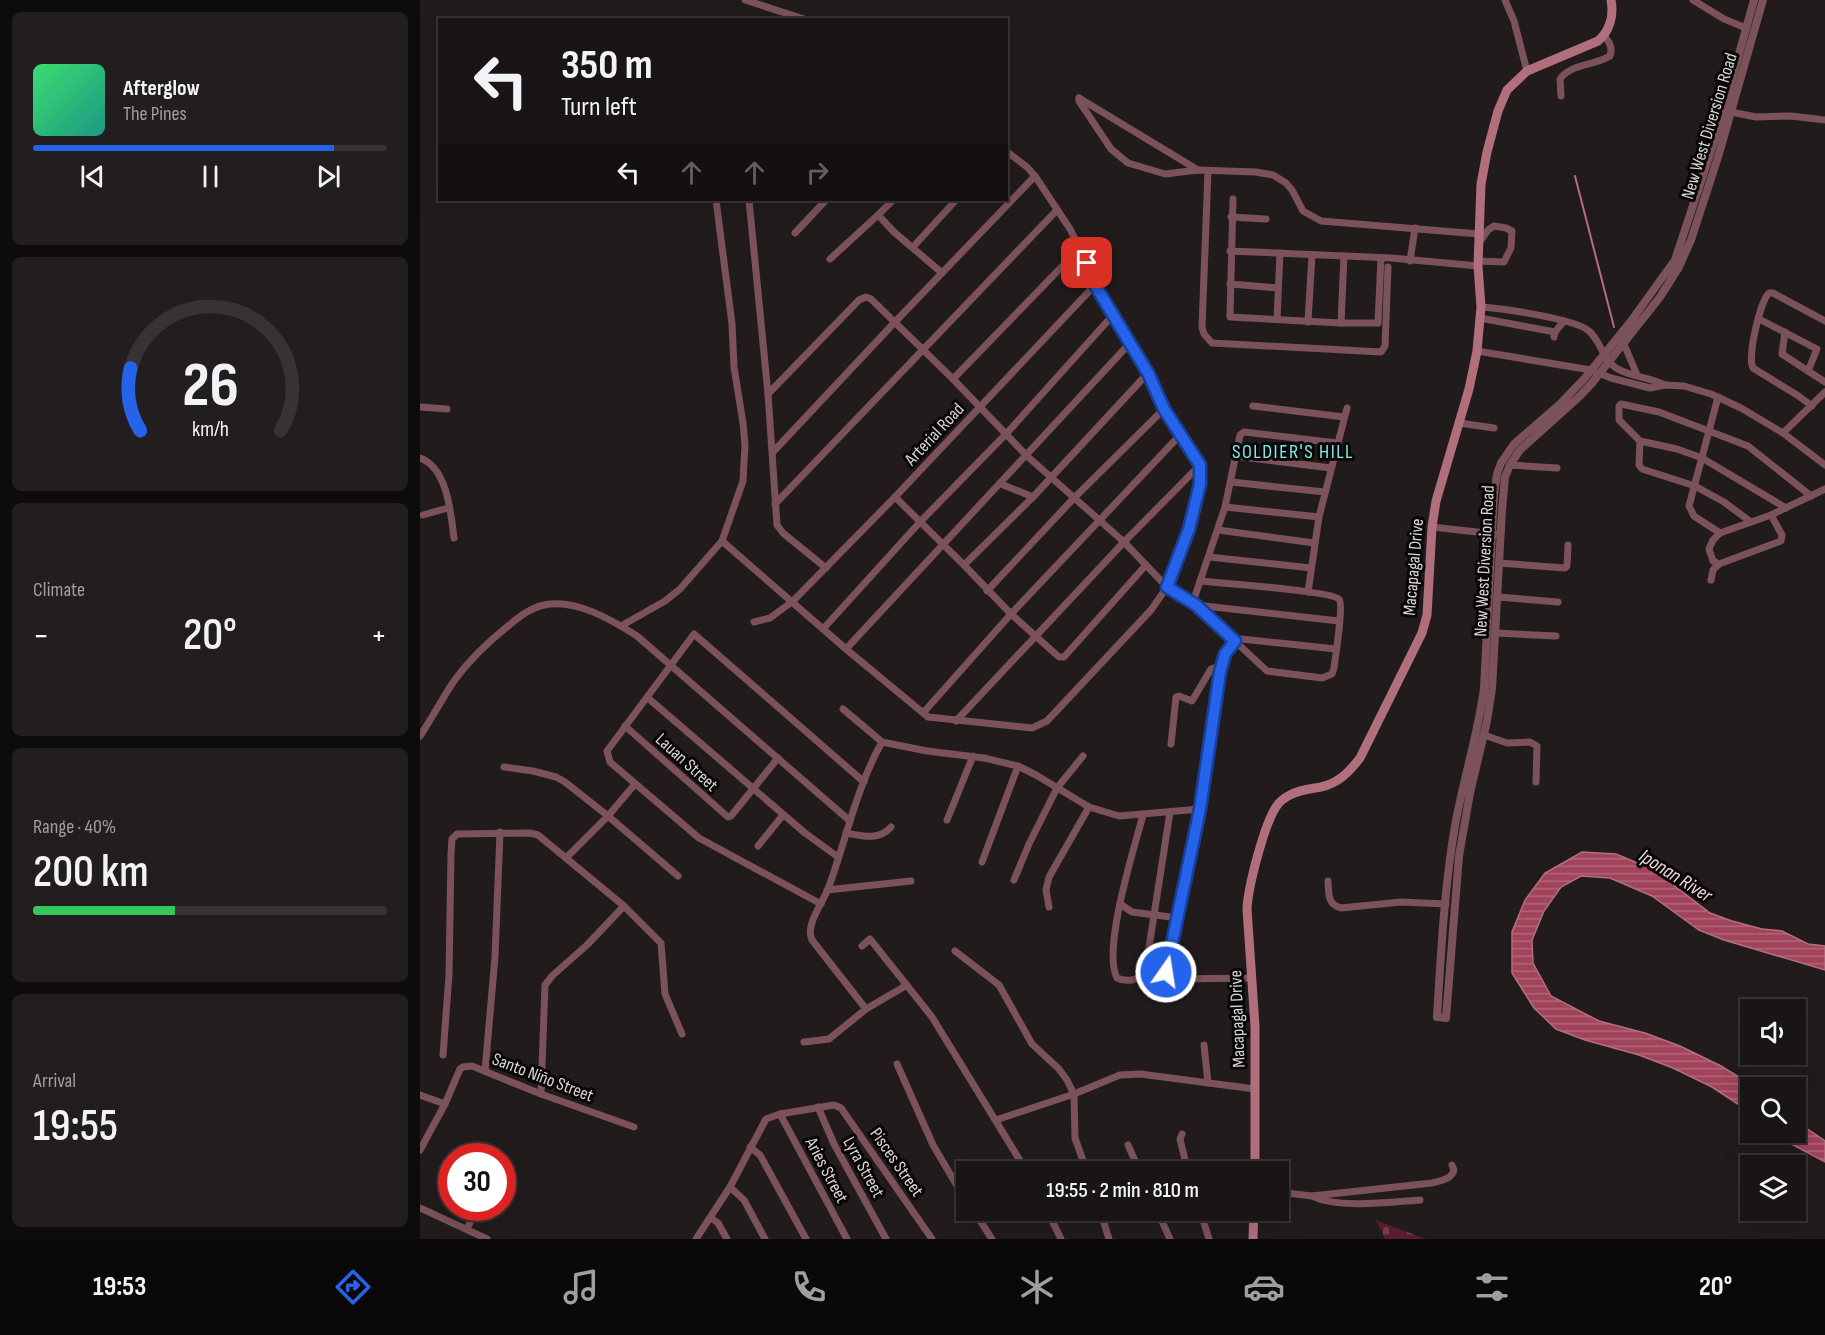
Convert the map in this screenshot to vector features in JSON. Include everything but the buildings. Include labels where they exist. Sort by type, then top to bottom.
[{"type":"main road","points":[[1604,36],[1610,21],[1611,0]]},
{"type":"main road","name":"Macapagal Drive","points":[[1255,1161],[1255,1026],[1248,897],[1268,822],[1282,800],[1300,791],[1336,782],[1346,775],[1360,758],[1422,633],[1429,600],[1432,527],[1436,501],[1477,351],[1480,318],[1478,239],[1481,184],[1493,125],[1507,90],[1527,71],[1598,41],[1604,36]]},
{"type":"main road","points":[[1254,1221],[1254,1239]]},
{"type":"street","points":[[745,0],[801,18]]},
{"type":"street","points":[[1505,0],[1514,21],[1527,71]]},
{"type":"street","points":[[1693,0],[1724,19],[1746,28]]},
{"type":"street","name":"New West Diversion Road","points":[[1595,372],[1522,436],[1507,454],[1499,469],[1495,484],[1496,534],[1499,563],[1491,699],[1470,793],[1459,856],[1442,1017],[1446,904],[1455,825],[1464,775],[1481,708],[1496,534],[1503,485],[1510,465],[1520,450],[1580,396],[1675,260],[1717,133],[1754,0]]},
{"type":"street","name":"New West Diversion Road","points":[[1607,358],[1624,344],[1660,297],[1679,267],[1691,240],[1719,154],[1763,0]]},
{"type":"street","points":[[1561,96],[1560,79],[1564,74],[1610,56],[1611,47],[1604,36]]},
{"type":"street","points":[[1198,170],[1079,98],[1111,149],[1128,163],[1165,174],[1198,170],[1256,172],[1273,175],[1292,190],[1303,211],[1321,221],[1415,228],[1478,239],[1491,227],[1506,228],[1512,231],[1511,248],[1504,262],[1478,264],[1230,250]]},
{"type":"street","points":[[1731,112],[1756,117],[1791,116],[1825,120]]},
{"type":"street","points":[[722,541],[793,601],[822,629],[928,717],[1018,728],[1038,726],[1047,721],[1151,610],[1167,587],[1189,529],[1200,484],[1200,465],[1164,409],[1148,373],[1095,285],[1093,274],[1080,248],[1057,210],[1035,176],[1008,153]]},
{"type":"street","points":[[1208,171],[1202,327],[1204,334],[1212,343],[1381,352],[1385,346],[1388,267]]},
{"type":"street","points":[[773,452],[1035,176]]},
{"type":"street","points":[[1233,199],[1230,317],[1277,318],[1308,322],[1378,323],[1381,258]]},
{"type":"street","points":[[621,626],[665,601],[680,589],[722,541],[743,481],[745,445],[743,423],[734,367],[732,324],[716,201]]},
{"type":"street","points":[[749,201],[768,394],[778,528],[826,568]]},
{"type":"street","points":[[795,234],[825,201]]},
{"type":"street","points":[[830,259],[892,201]]},
{"type":"street","points":[[913,247],[955,201]]},
{"type":"street","points":[[775,504],[1057,210]]},
{"type":"street","points":[[878,215],[894,232],[942,273]]},
{"type":"street","points":[[1232,218],[1266,219]]},
{"type":"street","points":[[1410,261],[1415,228]]},
{"type":"street","points":[[953,379],[1080,248]]},
{"type":"street","points":[[1277,318],[1280,253]]},
{"type":"street","points":[[1308,322],[1312,255]]},
{"type":"street","points":[[1341,323],[1344,256]]},
{"type":"street","points":[[1230,284],[1278,288]]},
{"type":"street","name":"Arterial Road","points":[[754,622],[763,622],[771,618],[793,601],[1033,353],[1095,285]]},
{"type":"street","points":[[1812,406],[1752,367],[1752,351],[1765,298],[1769,293],[1825,321]]},
{"type":"street","points":[[768,394],[859,300],[866,297],[871,299],[1027,456],[1124,542],[1167,587],[1195,604],[1271,672],[1322,678],[1332,674],[1341,602],[1339,599],[1308,592],[1200,581]]},
{"type":"street","points":[[1480,307],[1564,321],[1589,330],[1607,358],[1619,370],[1652,378],[1665,385]]},
{"type":"street","points":[[1497,320],[1500,309]]},
{"type":"street","points":[[822,629],[920,522],[1006,434],[1113,315]]},
{"type":"street","points":[[1480,318],[1554,334],[1564,321]]},
{"type":"street","points":[[1759,319],[1817,349],[1808,371]]},
{"type":"street","points":[[1785,332],[1782,354],[1825,382]]},
{"type":"street","points":[[846,649],[1130,343]]},
{"type":"street","points":[[1624,344],[1634,374]]},
{"type":"street","points":[[1477,351],[1595,372],[1650,388],[1665,385],[1684,386],[1718,397],[1742,408],[1783,433],[1825,465]]},
{"type":"street","points":[[964,565],[1033,497],[1148,373]]},
{"type":"street","points":[[1628,383],[1634,374]]},
{"type":"street","points":[[1783,433],[1825,392]]},
{"type":"street","points":[[1718,397],[1689,507],[1690,511],[1720,533]]},
{"type":"street","points":[[1786,508],[1702,458],[1677,449],[1640,441],[1619,420],[1617,413],[1621,404],[1659,412],[1748,446],[1811,496]]},
{"type":"street","points":[[1253,406],[1344,417]]},
{"type":"street","points":[[420,407],[447,409]]},
{"type":"street","points":[[1308,592],[1319,517],[1347,408]]},
{"type":"street","points":[[987,591],[1074,498],[1164,409]]},
{"type":"street","points":[[1459,423],[1494,428]]},
{"type":"street","points":[[1195,604],[1200,581],[1225,507],[1240,435],[1245,432],[1337,443]]},
{"type":"street","points":[[922,713],[1011,614],[1181,434]]},
{"type":"street","points":[[1640,441],[1639,465],[1642,469],[1695,486],[1724,502],[1751,522]]},
{"type":"street","points":[[1236,456],[1331,468]]},
{"type":"street","points":[[420,458],[434,466],[440,475],[454,538]]},
{"type":"street","points":[[956,721],[1124,542],[1200,465]]},
{"type":"street","points":[[1510,465],[1557,468]]},
{"type":"street","points":[[1231,482],[1325,492]]},
{"type":"street","points":[[1001,484],[1033,497]]},
{"type":"street","points":[[1719,564],[1713,561],[1709,549],[1713,540],[1720,533],[1786,508],[1825,489]]},
{"type":"street","points":[[895,497],[987,591],[1059,657],[1064,657],[1146,565]]},
{"type":"street","points":[[1225,507],[1319,517]]},
{"type":"street","points":[[423,515],[448,508]]},
{"type":"street","points":[[1711,580],[1713,570],[1719,564],[1781,541],[1782,535],[1771,514]]},
{"type":"street","points":[[1432,527],[1496,534]]},
{"type":"street","points":[[1218,530],[1314,543]]},
{"type":"street","points":[[1499,563],[1564,568],[1567,566],[1568,545]]},
{"type":"street","points":[[1209,557],[1311,568]]},
{"type":"street","points":[[1498,597],[1558,602]]},
{"type":"street","points":[[1195,604],[1339,621]]},
{"type":"street","points":[[420,736],[453,682],[469,662],[494,638],[527,612],[543,605],[571,606],[596,613],[637,636],[850,821]]},
{"type":"street","points":[[1496,633],[1556,636]]},
{"type":"street","points":[[821,904],[699,838],[610,762],[607,755],[609,747],[694,634],[864,782]]},
{"type":"street","points":[[1252,978],[1189,980],[1170,978],[1167,976],[1166,968],[1200,809],[1222,665],[1225,654],[1235,641],[1252,639],[1336,649]]},
{"type":"street","points":[[1171,744],[1176,697],[1192,701],[1211,669],[1222,665]]},
{"type":"street","points":[[648,698],[783,815],[838,858]]},
{"type":"street","points":[[843,709],[882,742],[927,751],[973,756],[1018,766],[1089,807],[1119,816],[1200,809]]},
{"type":"street","name":"Lauan Street","points":[[625,726],[725,815],[731,816],[754,790]]},
{"type":"street","points":[[1484,735],[1507,743],[1534,743],[1537,749],[1536,782]]},
{"type":"street","points":[[866,1009],[810,937],[811,925],[827,890],[864,782],[882,742]]},
{"type":"street","points":[[947,820],[973,756]]},
{"type":"street","points":[[1014,880],[1057,788],[1083,756]]},
{"type":"street","points":[[754,790],[778,758]]},
{"type":"street","points":[[982,862],[1018,766]]},
{"type":"street","points":[[504,767],[556,777],[608,816],[678,876]]},
{"type":"street","points":[[566,858],[608,816],[635,784]]},
{"type":"street","points":[[1049,907],[1046,890],[1049,877],[1089,807]]},
{"type":"street","points":[[1143,815],[1120,904],[1114,946],[1113,971],[1121,980],[1134,980],[1145,973],[1170,812]]},
{"type":"street","points":[[758,846],[783,815]]},
{"type":"street","points":[[846,833],[882,835],[891,827]]},
{"type":"street","points":[[485,1071],[495,957],[500,832]]},
{"type":"street","points":[[443,1055],[449,975],[452,839],[457,834],[500,832],[538,835],[624,906],[661,943],[665,994],[682,1034]]},
{"type":"street","points":[[1328,881],[1329,900],[1333,906],[1341,908],[1401,902],[1446,904]]},
{"type":"street","points":[[827,890],[911,882]]},
{"type":"street","points":[[1120,904],[1132,912],[1178,918]]},
{"type":"street","points":[[541,1094],[545,985],[624,906]]},
{"type":"street","points":[[862,946],[870,939],[932,1017],[1021,1161]]},
{"type":"street","points":[[955,951],[999,985],[1032,1044],[1059,1069],[1067,1080],[1074,1094],[1075,1137],[1083,1161]]},
{"type":"street","points":[[804,1042],[829,1039],[866,1009],[908,985]]},
{"type":"street","points":[[1204,1045],[1208,1083]]},
{"type":"street","points":[[897,1064],[927,1135],[956,1180]]},
{"type":"street","name":"Santo Niño Street","points":[[420,1150],[445,1104],[460,1069],[472,1066],[541,1094],[634,1127]]},
{"type":"street","points":[[996,1120],[1074,1094],[1120,1075],[1140,1074],[1255,1089]]},
{"type":"street","points":[[420,1095],[445,1104]]},
{"type":"street","name":"Pisces Street","points":[[818,1107],[834,1105],[841,1108],[932,1239]]},
{"type":"street","points":[[696,1239],[730,1187],[766,1119],[818,1107]]},
{"type":"street","name":"Lyra Street","points":[[818,1107],[834,1144],[886,1239]]},
{"type":"street","name":"Aries Street","points":[[780,1114],[847,1239]]},
{"type":"street","points":[[1182,1134],[1180,1139],[1185,1161]]},
{"type":"street","points":[[1128,1145],[1135,1161]]},
{"type":"street","points":[[750,1147],[760,1155],[806,1239]]},
{"type":"street","points":[[1289,1193],[1312,1196],[1432,1183],[1453,1174],[1452,1165]]},
{"type":"street","points":[[730,1187],[744,1200],[765,1239]]},
{"type":"street","points":[[1312,1196],[1335,1203],[1420,1200]]},
{"type":"street","points":[[420,1208],[487,1239]]},
{"type":"street","points":[[711,1218],[718,1223],[727,1239]]},
{"type":"street","points":[[467,1229],[471,1221]]},
{"type":"street","points":[[979,1221],[992,1239]]},
{"type":"street","points":[[1052,1221],[1061,1239]]},
{"type":"street","points":[[1103,1221],[1109,1239]]},
{"type":"street","points":[[1162,1221],[1170,1239]]},
{"type":"street","points":[[1203,1221],[1209,1239]]},
{"type":"green space","points":[[1376,1220],[1426,1239],[1385,1239]]},
{"type":"shaded area","points":[[1582,852],[1616,854],[1654,870],[1710,913],[1762,929],[1782,931],[1808,944],[1825,946],[1825,970],[1724,940],[1699,930],[1652,896],[1610,878],[1581,876],[1561,887],[1544,911],[1532,940],[1533,963],[1551,996],[1599,1021],[1645,1033],[1680,1046],[1721,1066],[1740,1078],[1740,1105],[1712,1087],[1673,1068],[1556,1029],[1534,1008],[1512,973],[1512,932],[1525,900],[1545,873]]},
{"type":"shaded area","points":[[1806,1128],[1825,1141],[1825,1162],[1789,1143],[1806,1143]]},
{"type":"waterway","points":[[1575,176],[1614,327]]},
{"type":"district","name":"SOLDIER'S HILL","points":[[1293,451]]},
{"type":"route","points":[[1087,263],[1093,274],[1095,285],[1148,373],[1164,409],[1200,465],[1202,476],[1189,529],[1167,587],[1196,605],[1235,641],[1225,654],[1220,672],[1200,809],[1166,972]]},
{"type":"water label","name":"Iponan River","points":[[1676,875]]}]
